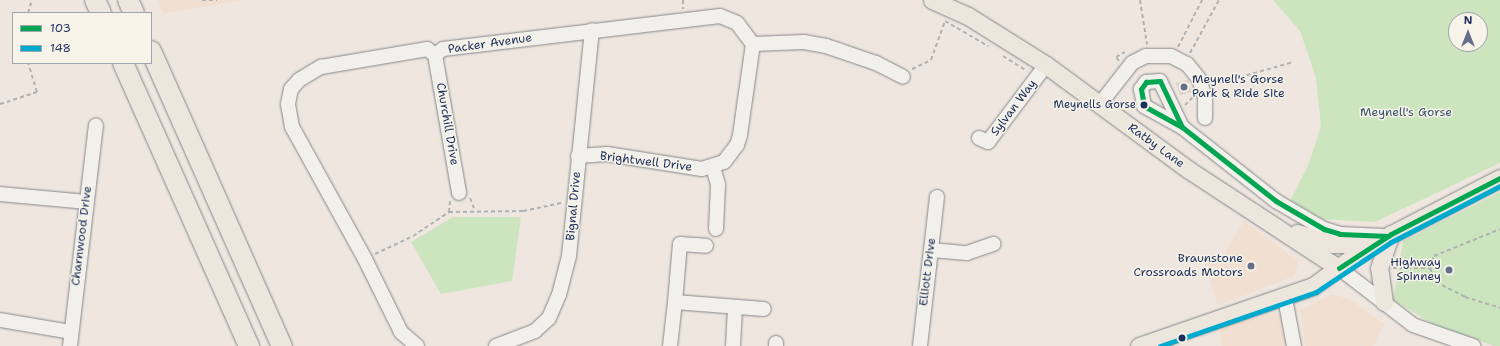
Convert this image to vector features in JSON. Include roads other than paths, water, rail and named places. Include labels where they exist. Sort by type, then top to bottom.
[{"type":"highway","points":[[95,0],[101,12]]},
{"type":"highway","points":[[128,0],[134,12]]},
{"type":"highway","points":[[152,53],[282,346]]},
{"type":"highway","points":[[123,64],[249,346]]},
{"type":"main road","name":"Ratby Lane","points":[[932,0],[968,16],[1042,71],[1100,104],[1189,170],[1339,268]]},
{"type":"main road","points":[[1139,346],[1285,298],[1313,286],[1385,238],[1500,178]]},
{"type":"main road","points":[[1267,222],[1333,244],[1385,238]]},
{"type":"main road","points":[[1384,302],[1379,268],[1385,238]]},
{"type":"street","name":"Packer Avenue","points":[[417,346],[401,332],[365,259],[292,127],[288,104],[291,89],[299,80],[321,67],[426,49],[435,55],[443,49],[592,30],[720,16],[737,23],[753,44]]},
{"type":"street","name":"Bignal Drive","points":[[496,346],[535,330],[549,318],[560,295],[569,256],[573,200],[592,30]]},
{"type":"street","points":[[716,229],[718,185],[713,167],[724,162],[737,145],[754,53],[753,44],[804,42],[826,46],[876,63],[903,77]]},
{"type":"street","points":[[1100,104],[1132,63],[1146,56],[1159,54],[1179,58],[1195,72],[1203,88],[1205,118]]},
{"type":"street","name":"Churchill Drive","points":[[435,55],[459,193]]},
{"type":"street","name":"Sylvan Way","points":[[980,138],[988,142],[1042,71]]},
{"type":"street","name":"Charnwood Drive","points":[[70,346],[96,126]]},
{"type":"street","points":[[1182,127],[1276,201],[1324,230],[1340,234],[1385,238]]},
{"type":"street","name":"Brightwell Drive","points":[[578,156],[607,154],[702,169],[713,167]]},
{"type":"street","points":[[0,194],[86,202]]},
{"type":"street","name":"Elliott Drive","points":[[920,346],[937,197]]},
{"type":"street","points":[[670,346],[680,244],[706,246]]},
{"type":"street","points":[[931,250],[967,253],[993,244]]},
{"type":"street","points":[[1339,268],[1413,325],[1454,343],[1473,346]]},
{"type":"street","points":[[1285,298],[1294,346]]},
{"type":"street","points":[[675,302],[764,308]]},
{"type":"street","points":[[733,346],[735,307]]},
{"type":"street","points":[[0,320],[71,332]]},
{"type":"place","name":"Meynell's Gorse Park & Ride Site","points":[[1184,87]]},
{"type":"place","name":"Meynells Gorse","points":[[1144,105]]},
{"type":"place","name":"Braunstone Crossroads Motors","points":[[1251,266]]},
{"type":"place","name":"Highway Spinney","points":[[1449,270]]},
{"type":"park label","name":"Meynell's Gorse","points":[[1406,113]]}]
